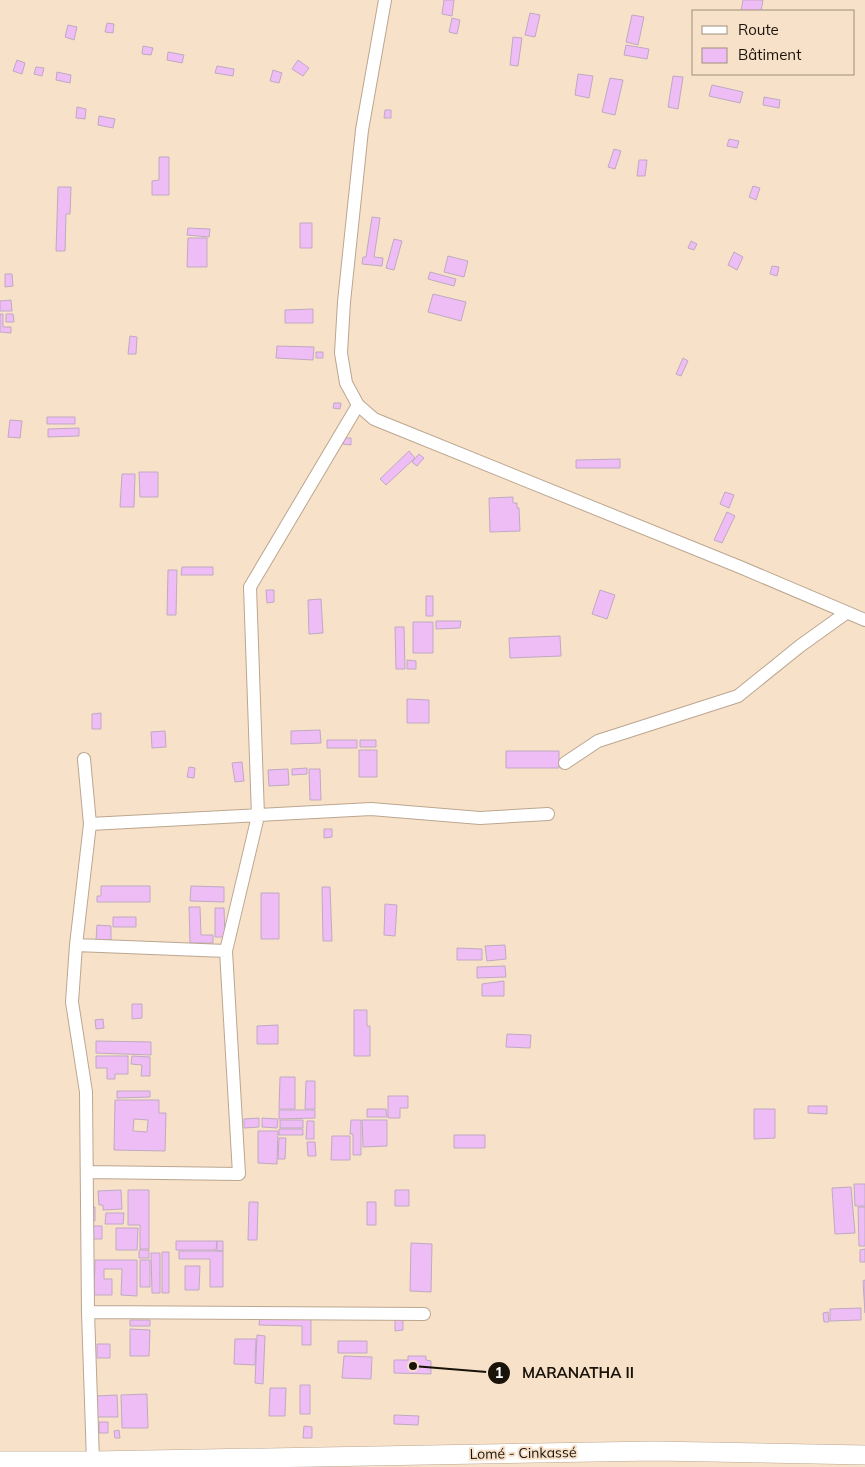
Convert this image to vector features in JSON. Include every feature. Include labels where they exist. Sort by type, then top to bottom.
[{"type":"highway","name":"Lomé - Cinkassé","points":[[0,1460],[654,1451],[865,1455]]},
{"type":"street","points":[[386,0],[362,130],[344,302],[341,353],[346,382],[358,405],[374,419],[740,567],[865,620]]},
{"type":"street","points":[[88,1172],[239,1174],[226,951],[258,816],[250,587],[358,405]]},
{"type":"street","points":[[565,763],[598,741],[738,696],[800,646],[846,613]]},
{"type":"street","points":[[84,760],[90,824],[76,945],[72,1002],[86,1092],[88,1312],[92,1460]]},
{"type":"street","points":[[90,824],[371,809],[480,818],[548,814]]},
{"type":"street","points":[[76,945],[226,951]]},
{"type":"street","points":[[88,1312],[424,1314]]},
{"type":"street","points":[[51,1467],[68,1460]]},
{"type":"building","points":[[444,0],[454,0],[452,16],[442,14]]},
{"type":"building","points":[[743,0],[763,0],[761,10],[741,10]]},
{"type":"building","points":[[530,13],[540,15],[535,37],[525,35]]},
{"type":"building","points":[[632,15],[644,17],[638,45],[626,42]]},
{"type":"building","points":[[452,18],[460,20],[457,34],[449,32]]},
{"type":"building","points":[[107,23],[114,24],[113,33],[105,32]]},
{"type":"building","points":[[68,25],[77,27],[74,40],[65,37]]},
{"type":"building","points":[[513,37],[522,38],[518,66],[510,65]]},
{"type":"building","points":[[626,45],[649,49],[647,59],[624,55]]},
{"type":"building","points":[[143,46],[153,48],[151,55],[142,54]]},
{"type":"building","points":[[168,52],[184,55],[182,63],[167,60]]},
{"type":"building","points":[[17,60],[25,63],[22,74],[13,71]]},
{"type":"building","points":[[298,60],[309,68],[303,76],[292,69]]},
{"type":"building","points":[[217,66],[234,69],[233,76],[215,73]]},
{"type":"building","points":[[36,67],[44,68],[42,76],[34,74]]},
{"type":"building","points":[[273,70],[282,73],[279,83],[270,81]]},
{"type":"building","points":[[57,72],[71,75],[70,83],[56,80]]},
{"type":"building","points":[[578,74],[593,76],[589,98],[575,95]]},
{"type":"building","points":[[673,76],[683,77],[678,109],[668,107]]},
{"type":"building","points":[[610,78],[623,80],[615,115],[602,112]]},
{"type":"building","points":[[712,85],[743,92],[740,103],[709,96]]},
{"type":"building","points":[[764,97],[780,100],[779,108],[763,105]]},
{"type":"building","points":[[77,107],[86,109],[85,119],[76,118]]},
{"type":"building","points":[[385,110],[391,110],[391,118],[384,118]]},
{"type":"building","points":[[99,116],[115,119],[113,128],[98,125]]},
{"type":"building","points":[[729,139],[739,141],[737,148],[727,146]]},
{"type":"building","points":[[614,149],[621,151],[615,169],[608,167]]},
{"type":"building","points":[[159,157],[169,157],[169,195],[152,195],[152,181],[159,180]]},
{"type":"building","points":[[639,160],[647,160],[645,176],[637,176]]},
{"type":"building","points":[[753,186],[760,188],[756,200],[749,197]]},
{"type":"building","points":[[58,187],[71,187],[70,214],[66,214],[65,251],[56,251]]},
{"type":"building","points":[[372,217],[380,218],[374,257],[383,258],[382,266],[362,264],[363,257],[366,257]]},
{"type":"building","points":[[300,223],[312,223],[312,248],[300,248]]},
{"type":"building","points":[[188,228],[210,229],[209,237],[187,235]]},
{"type":"building","points":[[188,238],[207,238],[207,267],[187,267]]},
{"type":"building","points":[[394,239],[402,241],[394,270],[386,268]]},
{"type":"building","points":[[691,241],[697,244],[694,250],[688,248]]},
{"type":"building","points":[[734,252],[743,257],[737,270],[728,265]]},
{"type":"building","points":[[448,256],[468,261],[464,277],[444,272]]},
{"type":"building","points":[[772,266],[779,267],[777,276],[770,274]]},
{"type":"building","points":[[430,272],[456,279],[454,286],[428,279]]},
{"type":"building","points":[[5,274],[12,274],[13,286],[5,287]]},
{"type":"building","points":[[433,294],[466,302],[461,321],[428,312]]},
{"type":"building","points":[[11,300],[12,311],[0,311],[0,301]]},
{"type":"building","points":[[313,309],[313,323],[285,323],[285,310]]},
{"type":"building","points":[[0,314],[3,314],[3,327],[11,327],[11,333],[0,332]]},
{"type":"building","points":[[6,314],[13,314],[14,322],[6,322]]},
{"type":"building","points":[[130,336],[137,337],[136,354],[128,354]]},
{"type":"building","points":[[277,346],[314,347],[313,360],[276,358]]},
{"type":"building","points":[[316,352],[323,352],[323,358],[316,358]]},
{"type":"building","points":[[683,358],[688,361],[681,376],[676,374]]},
{"type":"building","points":[[334,403],[341,403],[340,409],[333,408]]},
{"type":"building","points":[[47,417],[75,417],[75,424],[47,424]]},
{"type":"building","points":[[10,420],[22,421],[20,438],[8,437]]},
{"type":"building","points":[[79,428],[79,436],[48,437],[48,429]]},
{"type":"building","points":[[343,438],[351,438],[351,445],[343,444]]},
{"type":"building","points":[[409,451],[415,458],[386,485],[380,479]]},
{"type":"building","points":[[419,454],[424,458],[417,466],[412,462]]},
{"type":"building","points":[[620,459],[620,468],[576,468],[576,460]]},
{"type":"building","points":[[139,472],[158,472],[158,497],[140,497]]},
{"type":"building","points":[[122,474],[135,474],[134,507],[120,507]]},
{"type":"building","points":[[725,492],[734,495],[729,508],[720,504]]},
{"type":"building","points":[[513,497],[513,503],[517,503],[517,508],[519,508],[520,531],[490,532],[489,498]]},
{"type":"building","points":[[727,512],[735,516],[722,543],[714,540]]},
{"type":"building","points":[[182,567],[213,567],[213,575],[181,575]]},
{"type":"building","points":[[168,570],[177,570],[176,615],[167,615]]},
{"type":"building","points":[[266,590],[274,590],[274,602],[267,603]]},
{"type":"building","points":[[600,590],[615,595],[607,619],[592,614]]},
{"type":"building","points":[[426,596],[433,596],[433,616],[426,616]]},
{"type":"building","points":[[321,599],[323,633],[309,634],[308,600]]},
{"type":"building","points":[[436,621],[461,621],[460,628],[436,629]]},
{"type":"building","points":[[413,622],[433,622],[433,653],[413,653]]},
{"type":"building","points":[[395,627],[404,627],[405,669],[396,669]]},
{"type":"building","points":[[560,636],[561,656],[510,658],[509,638]]},
{"type":"building","points":[[407,660],[416,661],[416,669],[407,669]]},
{"type":"building","points":[[407,699],[429,700],[429,723],[407,723]]},
{"type":"building","points":[[101,713],[101,729],[92,729],[92,714]]},
{"type":"building","points":[[320,730],[321,743],[291,744],[291,731]]},
{"type":"building","points":[[165,731],[166,747],[152,748],[151,732]]},
{"type":"building","points":[[327,740],[357,740],[357,748],[327,748]]},
{"type":"building","points":[[360,740],[376,740],[376,747],[360,747]]},
{"type":"building","points":[[359,750],[377,750],[377,777],[359,777]]},
{"type":"building","points":[[506,751],[559,751],[559,768],[506,768]]},
{"type":"building","points":[[242,762],[244,781],[235,782],[232,763]]},
{"type":"building","points":[[189,767],[195,768],[194,778],[187,777]]},
{"type":"building","points":[[307,768],[307,774],[292,775],[292,769]]},
{"type":"building","points":[[288,769],[289,785],[269,786],[268,770]]},
{"type":"building","points":[[309,769],[320,769],[321,800],[310,800]]},
{"type":"building","points":[[324,829],[332,829],[332,837],[324,838]]},
{"type":"building","points":[[101,886],[150,886],[150,902],[97,902],[97,896],[101,896]]},
{"type":"building","points":[[191,886],[224,887],[224,902],[190,901]]},
{"type":"building","points":[[322,887],[330,887],[332,941],[323,941]]},
{"type":"building","points":[[261,893],[279,893],[279,939],[261,939]]},
{"type":"building","points":[[385,904],[397,905],[395,936],[384,935]]},
{"type":"building","points":[[189,907],[200,907],[201,935],[213,935],[213,943],[190,943]]},
{"type":"building","points":[[215,908],[224,908],[225,937],[215,937]]},
{"type":"building","points":[[113,917],[136,917],[136,927],[113,927]]},
{"type":"building","points":[[97,925],[111,926],[111,940],[96,940]]},
{"type":"building","points":[[505,945],[506,959],[487,961],[485,946]]},
{"type":"building","points":[[457,948],[482,949],[482,960],[457,960]]},
{"type":"building","points":[[505,966],[506,977],[477,978],[477,967]]},
{"type":"building","points":[[504,981],[504,996],[482,996],[482,984]]},
{"type":"building","points":[[132,1004],[142,1004],[142,1018],[132,1019]]},
{"type":"building","points":[[354,1010],[367,1010],[367,1026],[370,1026],[370,1056],[354,1056]]},
{"type":"building","points":[[103,1019],[104,1028],[96,1029],[95,1020]]},
{"type":"building","points":[[278,1025],[278,1044],[257,1044],[257,1026]]},
{"type":"building","points":[[507,1034],[531,1035],[530,1048],[506,1047]]},
{"type":"building","points":[[96,1041],[151,1042],[151,1055],[96,1053]]},
{"type":"building","points":[[96,1056],[128,1056],[128,1074],[115,1074],[115,1079],[107,1079],[107,1068],[96,1068]]},
{"type":"building","points":[[132,1056],[150,1057],[150,1076],[141,1076],[142,1065],[131,1064]]},
{"type":"building","points":[[280,1077],[295,1077],[295,1109],[279,1109]]},
{"type":"building","points":[[306,1081],[315,1081],[315,1109],[305,1109]]},
{"type":"building","points":[[117,1091],[150,1091],[150,1097],[117,1098]]},
{"type":"building","points":[[388,1096],[408,1096],[408,1108],[400,1108],[400,1118],[388,1118]]},
{"type":"building","points":[[115,1100],[159,1100],[159,1113],[166,1113],[165,1151],[114,1150]],"holes":[[[134,1119],[148,1120],[147,1132],[133,1131]]]},
{"type":"building","points":[[808,1106],[827,1106],[827,1114],[808,1113]]},
{"type":"building","points":[[367,1109],[386,1109],[387,1117],[367,1117]]},
{"type":"building","points":[[754,1109],[775,1109],[775,1138],[754,1139]]},
{"type":"building","points":[[279,1110],[315,1110],[315,1118],[279,1119]]},
{"type":"building","points":[[259,1118],[259,1127],[244,1128],[244,1119]]},
{"type":"building","points":[[262,1118],[278,1119],[277,1128],[262,1127]]},
{"type":"building","points":[[280,1120],[303,1120],[303,1128],[280,1128]]},
{"type":"building","points":[[351,1120],[361,1120],[361,1155],[353,1155],[353,1134],[350,1134]]},
{"type":"building","points":[[362,1120],[387,1120],[387,1146],[363,1147]]},
{"type":"building","points":[[307,1121],[314,1121],[314,1139],[306,1139]]},
{"type":"building","points":[[279,1129],[303,1129],[303,1135],[279,1135]]},
{"type":"building","points":[[258,1131],[278,1131],[277,1164],[258,1163]]},
{"type":"building","points":[[454,1135],[485,1135],[485,1148],[454,1148]]},
{"type":"building","points":[[332,1136],[350,1136],[350,1160],[331,1160]]},
{"type":"building","points":[[279,1138],[286,1138],[285,1159],[278,1159]]},
{"type":"building","points":[[307,1142],[315,1142],[316,1156],[308,1156]]},
{"type":"building","points":[[854,1184],[865,1184],[865,1206],[855,1206]]},
{"type":"building","points":[[851,1187],[855,1233],[835,1234],[832,1188]]},
{"type":"building","points":[[121,1190],[122,1209],[103,1210],[103,1205],[99,1205],[98,1191]]},
{"type":"building","points":[[128,1190],[149,1190],[149,1249],[140,1249],[140,1225],[128,1225]]},
{"type":"building","points":[[395,1190],[409,1190],[409,1206],[395,1206]]},
{"type":"building","points":[[249,1202],[258,1202],[257,1240],[248,1240]]},
{"type":"building","points":[[367,1202],[376,1202],[376,1225],[367,1225]]},
{"type":"building","points":[[91,1207],[95,1207],[95,1221],[91,1221]]},
{"type":"building","points":[[858,1207],[865,1207],[865,1246],[859,1246]]},
{"type":"building","points":[[106,1213],[124,1213],[123,1224],[105,1224]]},
{"type":"building","points":[[91,1226],[102,1226],[102,1239],[91,1239]]},
{"type":"building","points":[[116,1228],[138,1228],[137,1250],[116,1250]]},
{"type":"building","points":[[176,1241],[217,1241],[216,1250],[176,1250]]},
{"type":"building","points":[[217,1241],[223,1241],[223,1251],[217,1251]]},
{"type":"building","points":[[411,1243],[432,1244],[431,1292],[410,1291]]},
{"type":"building","points":[[865,1249],[865,1262],[860,1262],[860,1250]]},
{"type":"building","points":[[139,1250],[149,1250],[149,1258],[139,1258]]},
{"type":"building","points":[[179,1251],[223,1251],[223,1287],[210,1287],[210,1259],[179,1259]]},
{"type":"building","points":[[162,1252],[169,1252],[169,1293],[162,1293]]},
{"type":"building","points":[[151,1253],[160,1253],[160,1293],[152,1293]]},
{"type":"building","points":[[95,1260],[137,1260],[137,1296],[121,1295],[122,1269],[104,1269],[104,1279],[112,1279],[112,1295],[94,1295]]},
{"type":"building","points":[[140,1260],[150,1260],[150,1287],[140,1287]]},
{"type":"building","points":[[185,1266],[200,1266],[199,1290],[185,1290]]},
{"type":"building","points":[[865,1280],[865,1313],[863,1281]]},
{"type":"building","points":[[861,1308],[861,1320],[830,1321],[830,1309]]},
{"type":"building","points":[[828,1312],[829,1322],[824,1322],[823,1313]]},
{"type":"building","points":[[260,1316],[311,1316],[311,1345],[302,1345],[302,1326],[259,1325]]},
{"type":"building","points":[[130,1320],[150,1320],[150,1326],[130,1326]]},
{"type":"building","points":[[395,1320],[403,1320],[403,1330],[395,1331]]},
{"type":"building","points":[[130,1329],[150,1330],[149,1356],[130,1356]]},
{"type":"building","points":[[257,1335],[265,1336],[263,1384],[255,1383]]},
{"type":"building","points":[[235,1339],[256,1339],[255,1365],[234,1364]]},
{"type":"building","points":[[338,1341],[367,1341],[367,1353],[338,1353]]},
{"type":"building","points":[[97,1344],[110,1344],[110,1358],[97,1358]]},
{"type":"building","points":[[344,1356],[372,1357],[371,1379],[342,1378]]},
{"type":"building","points":[[408,1356],[426,1356],[426,1360],[431,1361],[431,1374],[394,1373],[394,1360],[408,1360]]},
{"type":"building","points":[[300,1385],[310,1385],[310,1414],[300,1414]]},
{"type":"building","points":[[270,1388],[286,1388],[285,1416],[269,1416]]},
{"type":"building","points":[[147,1394],[148,1428],[122,1428],[121,1395]]},
{"type":"building","points":[[117,1395],[118,1417],[96,1417],[96,1396]]},
{"type":"building","points":[[394,1415],[419,1416],[418,1425],[394,1424]]},
{"type":"building","points":[[99,1422],[108,1422],[108,1433],[99,1433]]},
{"type":"building","points":[[304,1426],[312,1427],[312,1438],[303,1438]]},
{"type":"building","points":[[119,1430],[120,1438],[115,1438],[114,1431]]},
{"type":"place","name":"MARANATHA II","points":[[413,1366]]}]
